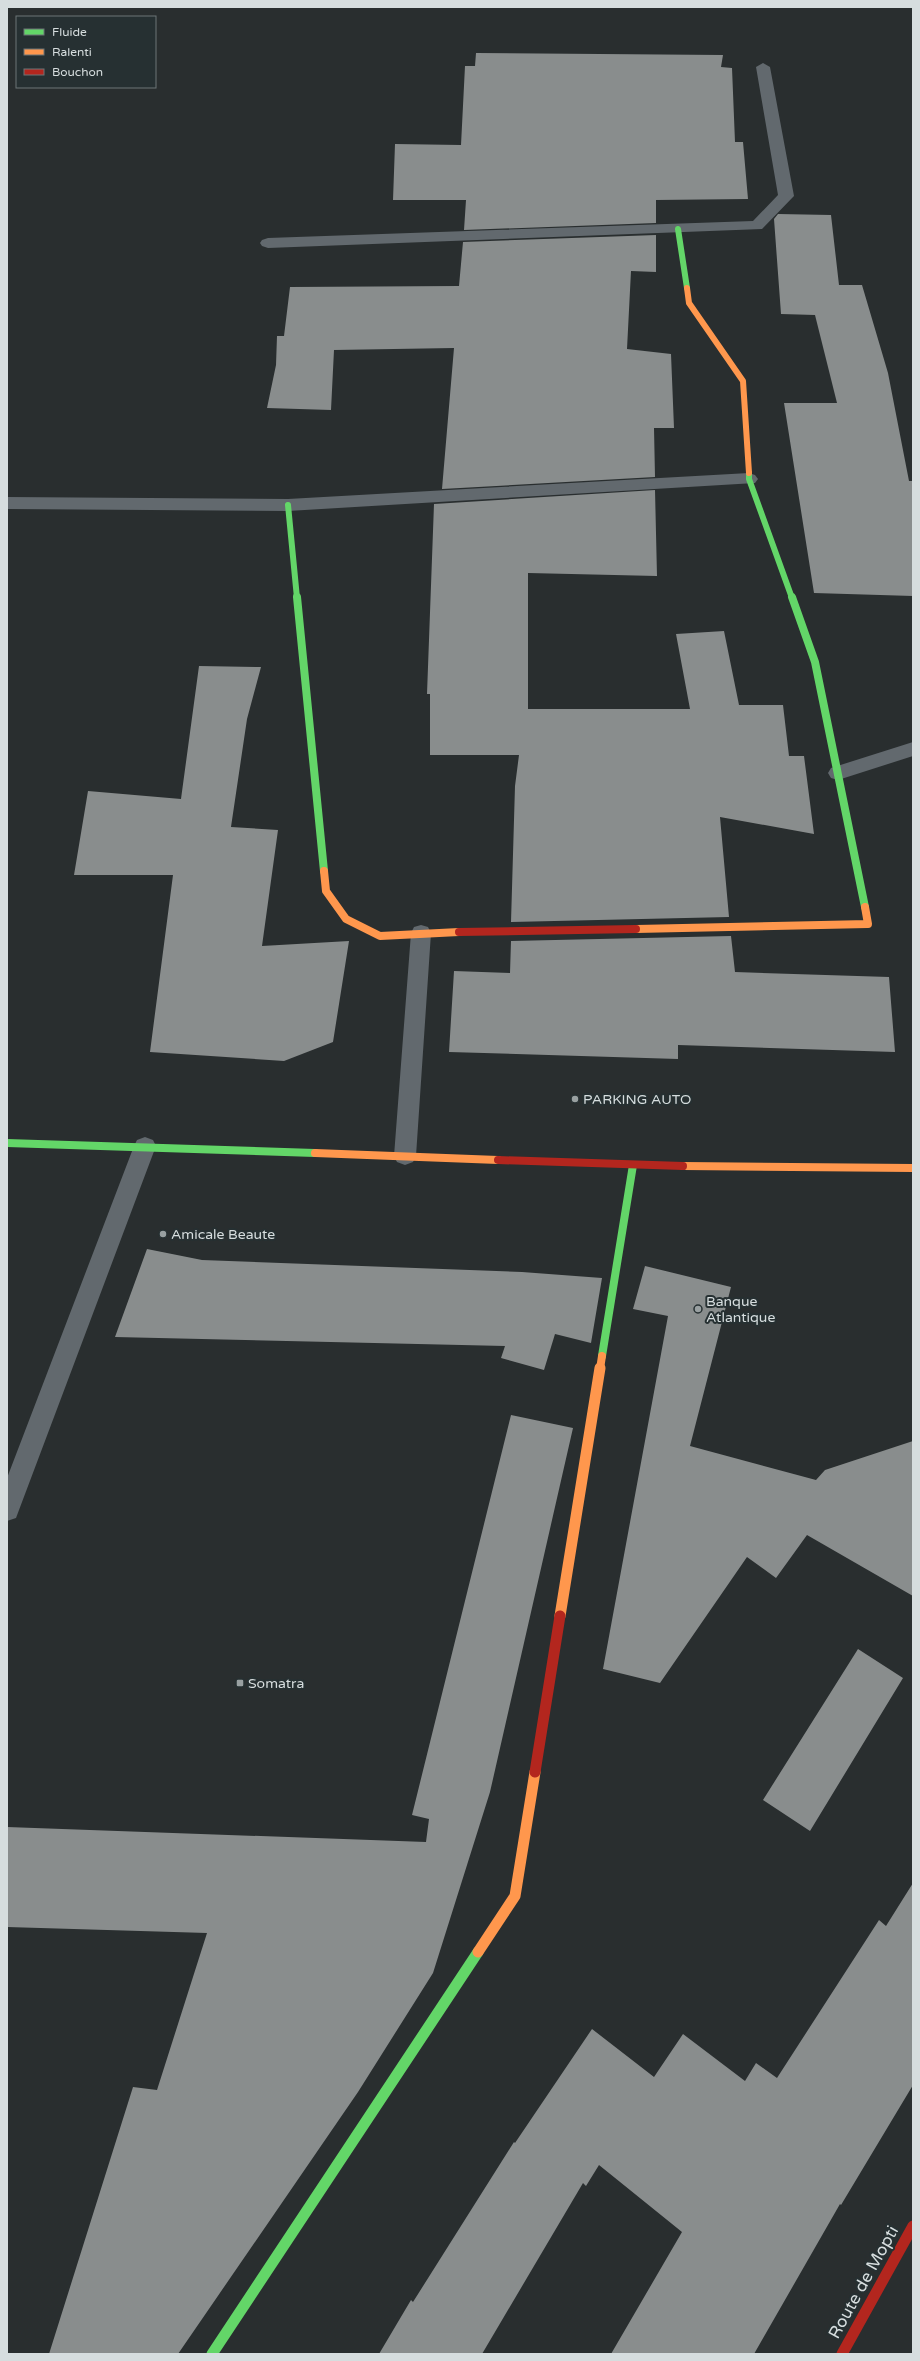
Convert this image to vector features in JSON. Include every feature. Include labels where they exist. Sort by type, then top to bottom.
[{"type":"main road","points":[[288,505],[326,891],[346,919],[380,936],[421,933],[868,924],[815,662],[749,479],[743,381],[689,303],[678,229]]},
{"type":"main road","points":[[7,1143],[145,1146],[633,1164],[913,1168]]},
{"type":"main road","points":[[212,2354],[515,1896],[633,1164]]},
{"type":"main road","name":"Route de Mopti","points":[[842,2354],[913,2226]]},
{"type":"street","points":[[268,243],[757,226],[786,196],[763,67]]},
{"type":"street","points":[[7,503],[288,505],[749,479]]},
{"type":"street","points":[[838,773],[913,749]]},
{"type":"street","points":[[405,1156],[421,933]]},
{"type":"street","points":[[7,1510],[145,1146]]},
{"type":"building","points":[[476,53],[723,55],[721,67],[732,68],[735,142],[743,142],[748,199],[656,200],[656,223],[464,230],[466,200],[393,200],[395,144],[461,145],[465,66],[475,66]]},
{"type":"building","points":[[778,214],[831,215],[839,285],[862,285],[888,373],[909,481],[913,481],[913,596],[814,593],[784,403],[837,403],[815,315],[781,314],[774,219]]},
{"type":"building","points":[[656,235],[656,272],[631,271],[627,349],[671,354],[674,428],[654,428],[655,477],[442,489],[454,348],[334,350],[331,410],[267,408],[276,365],[277,336],[284,336],[290,287],[459,286],[463,242]]},
{"type":"building","points":[[655,490],[657,576],[528,573],[528,709],[690,709],[676,634],[724,631],[739,705],[783,705],[789,756],[804,756],[814,834],[720,817],[729,917],[511,922],[515,786],[519,755],[430,755],[430,694],[427,694],[434,504]]},
{"type":"building","points":[[199,666],[261,667],[247,719],[231,827],[278,830],[262,946],[349,941],[333,1042],[284,1061],[150,1052],[173,875],[74,875],[88,791],[181,799]]},
{"type":"building","points":[[731,936],[735,972],[889,977],[895,1052],[678,1045],[678,1059],[449,1052],[454,971],[510,973],[511,941]]},
{"type":"building","points":[[147,1249],[202,1260],[522,1272],[602,1278],[591,1343],[555,1334],[544,1370],[501,1358],[505,1346],[115,1337]]},
{"type":"building","points":[[645,1266],[731,1287],[690,1446],[816,1480],[825,1470],[913,1441],[913,1596],[807,1535],[776,1578],[747,1557],[660,1683],[603,1669],[668,1316],[633,1309]]},
{"type":"building","points":[[511,1415],[573,1428],[490,1792],[433,1973],[358,2092],[178,2354],[49,2354],[133,2087],[157,2090],[207,1933],[7,1927],[7,1827],[426,1842],[429,1819],[412,1815]]},
{"type":"building","points":[[858,1649],[903,1678],[810,1831],[763,1800]]},
{"type":"building","points":[[913,1883],[913,2085],[841,2205],[840,2204],[754,2354],[611,2354],[682,2232],[599,2165],[586,2186],[583,2183],[482,2354],[379,2354],[411,2300],[413,2302],[514,2142],[515,2143],[592,2029],[654,2077],[683,2034],[745,2081],[756,2063],[777,2078],[879,1920],[886,1926]]},
{"type":"traffic: fast","points":[[678,229],[687,288]]},
{"type":"traffic: fast","points":[[749,473],[749,479],[815,662],[865,907]]},
{"type":"traffic: fast","points":[[288,505],[324,871]]},
{"type":"traffic: fast","points":[[7,1143],[315,1153]]},
{"type":"traffic: fast","points":[[602,1356],[633,1165]]},
{"type":"traffic: fast","points":[[212,2354],[478,1952]]},
{"type":"traffic: slow","points":[[687,288],[689,303],[743,381],[749,473]]},
{"type":"traffic: slow","points":[[324,871],[326,891],[346,919],[380,936],[459,932]]},
{"type":"traffic: slow","points":[[636,929],[868,924],[865,907]]},
{"type":"traffic: slow","points":[[315,1153],[498,1160]]},
{"type":"traffic: slow","points":[[683,1166],[913,1168]]},
{"type":"traffic: slow","points":[[560,1616],[602,1356]]},
{"type":"traffic: slow","points":[[478,1952],[515,1896],[535,1772]]},
{"type":"traffic: jam","points":[[459,932],[636,929]]},
{"type":"traffic: jam","points":[[498,1160],[683,1166]]},
{"type":"traffic: jam","points":[[535,1772],[560,1616]]},
{"type":"traffic: jam","points":[[842,2354],[913,2226]]},
{"type":"place","name":"PARKING AUTO","points":[[575,1099]]},
{"type":"place","name":"Amicale Beaute","points":[[163,1234]]},
{"type":"place","name":"Banque Atlantique","points":[[698,1309]]},
{"type":"place","name":"Somatra","points":[[240,1683]]}]
